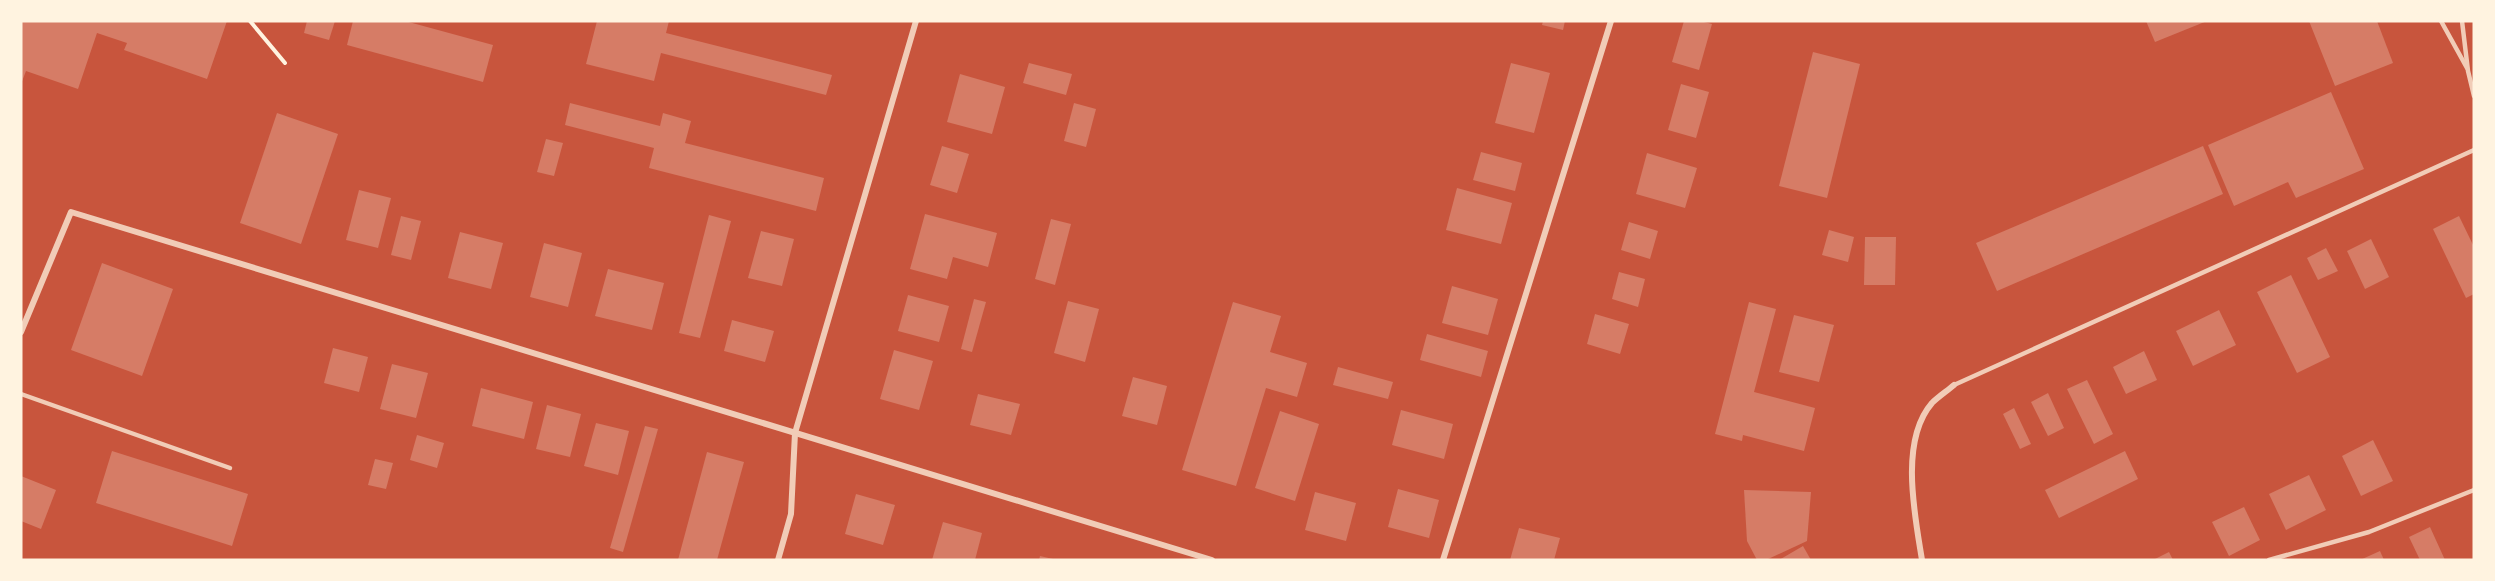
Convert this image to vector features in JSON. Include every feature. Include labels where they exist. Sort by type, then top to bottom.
[{"type":"street","points":[[778,560],[791,514],[795,433],[916,21]]},
{"type":"street","points":[[1443,560],[1611,21]]},
{"type":"street","points":[[21,332],[71,212],[1212,560]]},
{"type":"street","points":[[1922,560],[1911,493],[1917,431],[1932,404],[1954,385]]},
{"type":"lane","points":[[2441,21],[2468,71]]},
{"type":"lane","points":[[2462,21],[2468,71],[2474,96]]},
{"type":"lane","points":[[1954,385],[2474,150]]},
{"type":"lane","points":[[21,394],[230,468]]},
{"type":"lane","points":[[2269,560],[2369,532],[2474,490]]},
{"type":"path","points":[[250,21],[285,63]]},
{"type":"building","points":[[21,21],[227,21],[207,79],[124,50],[127,43],[97,33],[78,89],[26,71],[21,84]]},
{"type":"building","points":[[307,21],[335,21],[329,40],[304,33]]},
{"type":"building","points":[[353,21],[405,21],[493,45],[483,82],[347,45]]},
{"type":"building","points":[[597,21],[669,21],[666,33],[832,75],[826,95],[661,53],[654,81],[586,64]]},
{"type":"building","points":[[1543,21],[1565,21],[1563,30],[1542,25]]},
{"type":"building","points":[[1684,21],[1712,24],[1699,70],[1672,62]]},
{"type":"building","points":[[2146,21],[2207,21],[2155,42]]},
{"type":"building","points":[[2309,21],[2377,21],[2393,63],[2335,86]]},
{"type":"building","points":[[1813,52],[1860,64],[1827,198],[1779,186]]},
{"type":"building","points":[[1029,63],[1072,74],[1066,95],[1023,83]]},
{"type":"building","points":[[1511,63],[1550,73],[1534,133],[1495,123]]},
{"type":"building","points":[[960,74],[1005,87],[992,134],[947,122]]},
{"type":"building","points":[[1681,84],[1709,92],[1696,138],[1668,130]]},
{"type":"building","points":[[2331,92],[2364,169],[2296,198],[2288,182],[2234,206],[2208,145]]},
{"type":"building","points":[[570,103],[660,126],[663,113],[691,121],[685,143],[824,178],[816,211],[649,168],[654,148],[565,125]]},
{"type":"building","points":[[1074,103],[1096,109],[1086,147],[1064,141]]},
{"type":"building","points":[[277,113],[338,134],[301,244],[240,223]]},
{"type":"building","points":[[546,139],[563,143],[554,176],[537,172]]},
{"type":"building","points":[[942,146],[969,154],[957,193],[930,185]]},
{"type":"building","points":[[2203,146],[2223,194],[1997,291],[1976,243]]},
{"type":"building","points":[[1481,152],[1522,163],[1515,191],[1473,180]]},
{"type":"building","points":[[1647,153],[1697,168],[1685,208],[1636,194]]},
{"type":"building","points":[[1457,188],[1512,203],[1501,244],[1446,230]]},
{"type":"building","points":[[359,190],[391,198],[378,248],[346,240]]},
{"type":"building","points":[[925,214],[997,233],[988,267],[953,257],[947,279],[910,269]]},
{"type":"building","points":[[709,215],[731,221],[700,338],[679,333]]},
{"type":"building","points":[[401,216],[421,221],[411,260],[391,255]]},
{"type":"building","points":[[2459,216],[2474,247],[2474,294],[2466,298],[2433,229]]},
{"type":"building","points":[[1051,219],[1071,224],[1055,285],[1035,279]]},
{"type":"building","points":[[1629,222],[1658,231],[1650,259],[1621,250]]},
{"type":"building","points":[[1829,230],[1854,237],[1848,262],[1822,255]]},
{"type":"building","points":[[761,231],[794,239],[782,286],[748,278]]},
{"type":"building","points":[[460,232],[503,243],[491,289],[448,278]]},
{"type":"building","points":[[1865,237],[1896,237],[1895,285],[1864,285]]},
{"type":"building","points":[[2371,239],[2389,277],[2365,289],[2347,251]]},
{"type":"building","points":[[544,243],[582,253],[568,307],[530,297]]},
{"type":"building","points":[[2326,248],[2338,271],[2318,280],[2307,258]]},
{"type":"building","points":[[102,263],[173,289],[142,376],[71,350]]},
{"type":"building","points":[[608,269],[664,283],[652,330],[595,316]]},
{"type":"building","points":[[1619,272],[1645,279],[1638,307],[1612,299]]},
{"type":"building","points":[[2291,275],[2330,357],[2297,373],[2257,292]]},
{"type":"building","points":[[1452,286],[1498,299],[1488,335],[1442,323]]},
{"type":"building","points":[[908,295],[949,306],[939,342],[898,331]]},
{"type":"building","points":[[974,299],[986,302],[972,352],[961,349]]},
{"type":"building","points":[[1068,301],[1099,309],[1085,362],[1054,353]]},
{"type":"building","points":[[1233,302],[1281,316],[1270,352],[1307,363],[1297,397],[1266,388],[1236,486],[1182,470]]},
{"type":"building","points":[[1749,302],[1776,309],[1754,392],[1815,408],[1804,451],[1743,435],[1742,441],[1715,434]]},
{"type":"building","points":[[2219,310],[2236,345],[2193,366],[2176,331]]},
{"type":"building","points":[[1595,314],[1629,324],[1620,354],[1587,344]]},
{"type":"building","points":[[1794,315],[1834,325],[1819,382],[1779,372]]},
{"type":"building","points":[[732,320],[774,331],[765,362],[724,351]]},
{"type":"building","points":[[1427,334],[1488,351],[1481,377],[1420,360]]},
{"type":"building","points":[[333,348],[368,357],[359,392],[324,383]]},
{"type":"building","points":[[894,350],[933,361],[919,410],[880,399]]},
{"type":"building","points":[[2144,351],[2157,380],[2126,394],[2113,367]]},
{"type":"building","points":[[392,364],[428,373],[416,418],[380,409]]},
{"type":"building","points":[[1338,367],[1393,382],[1388,399],[1333,385]]},
{"type":"building","points":[[1133,377],[1167,386],[1157,425],[1122,416]]},
{"type":"building","points":[[2087,380],[2113,434],[2094,444],[2067,389]]},
{"type":"building","points":[[481,388],[533,402],[524,439],[472,426]]},
{"type":"building","points":[[2048,393],[2064,428],[2048,436],[2031,402]]},
{"type":"building","points":[[978,394],[1020,404],[1011,435],[970,425]]},
{"type":"building","points":[[547,405],[581,414],[570,457],[536,449]]},
{"type":"building","points":[[2014,408],[2031,444],[2020,449],[2003,414]]},
{"type":"building","points":[[1401,410],[1453,424],[1444,459],[1392,445]]},
{"type":"building","points":[[1280,411],[1319,424],[1295,501],[1255,488]]},
{"type":"building","points":[[596,423],[629,431],[618,475],[584,466]]},
{"type":"building","points":[[645,426],[658,429],[623,552],[610,548]]},
{"type":"building","points":[[417,435],[444,443],[437,468],[410,460]]},
{"type":"building","points":[[2373,440],[2393,481],[2361,496],[2342,456]]},
{"type":"building","points":[[112,451],[248,494],[232,546],[96,503]]},
{"type":"building","points":[[2125,451],[2138,479],[2059,518],[2045,490]]},
{"type":"building","points":[[707,452],[744,462],[717,560],[678,560]]},
{"type":"building","points":[[375,459],[393,463],[386,489],[368,485]]},
{"type":"building","points":[[2309,475],[2326,510],[2286,530],[2269,494]]},
{"type":"building","points":[[21,476],[56,490],[41,529],[21,521]]},
{"type":"building","points":[[1398,489],[1439,500],[1429,538],[1388,527]]},
{"type":"building","points":[[1744,490],[1811,492],[1807,541],[1766,560],[1757,560],[1747,541]]},
{"type":"building","points":[[1315,492],[1356,503],[1346,541],[1305,530]]},
{"type":"building","points":[[856,494],[895,505],[883,545],[845,534]]},
{"type":"building","points":[[2244,507],[2260,540],[2229,556],[2212,522]]},
{"type":"building","points":[[943,522],[982,533],[975,560],[932,560]]},
{"type":"building","points":[[2430,527],[2445,560],[2420,560],[2409,537]]},
{"type":"building","points":[[1519,528],[1560,538],[1554,560],[1510,560]]},
{"type":"building","points":[[1803,546],[1811,560],[1779,560]]},
{"type":"building","points":[[2380,551],[2384,560],[2360,560]]},
{"type":"building","points":[[2169,552],[2173,560],[2153,560]]},
{"type":"building","points":[[1040,556],[1053,559],[1053,560],[1039,560]]}]
